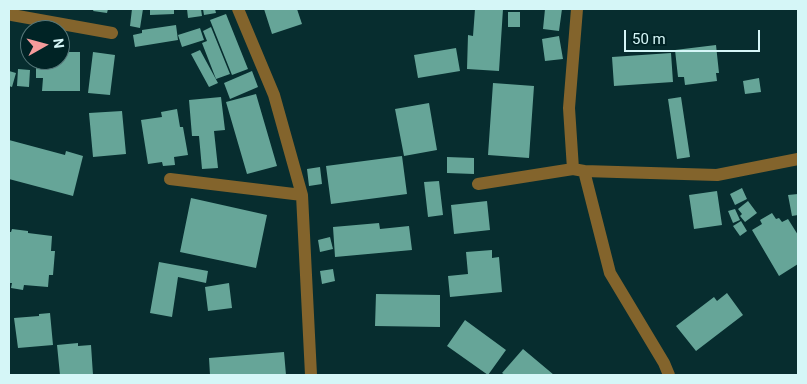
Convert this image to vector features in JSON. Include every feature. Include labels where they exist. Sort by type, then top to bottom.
[{"type":"street","points":[[238,9],[274,95],[302,195],[311,375]]},
{"type":"street","points":[[577,9],[569,108],[579,170],[610,273],[664,363],[669,375]]},
{"type":"street","points":[[10,16],[112,32]]},
{"type":"street","points":[[478,184],[579,170],[717,175],[798,159]]},
{"type":"street","points":[[170,179],[302,195]]},
{"type":"building","points":[[94,9],[108,9],[107,13],[93,11]]},
{"type":"building","points":[[132,9],[143,9],[140,28],[130,26]]},
{"type":"building","points":[[150,9],[174,9],[174,14],[150,15]]},
{"type":"building","points":[[187,9],[201,9],[202,16],[188,18]]},
{"type":"building","points":[[203,9],[215,9],[216,13],[204,15]]},
{"type":"building","points":[[264,9],[297,9],[302,24],[272,34]]},
{"type":"building","points":[[475,9],[503,9],[499,71],[467,69],[468,35],[473,36]]},
{"type":"building","points":[[545,9],[562,9],[559,31],[543,29]]},
{"type":"building","points":[[508,12],[520,12],[520,27],[508,27]]},
{"type":"building","points":[[226,14],[248,69],[232,75],[210,20]]},
{"type":"building","points":[[176,25],[178,40],[135,47],[133,35],[142,33],[142,30]]},
{"type":"building","points":[[211,27],[230,74],[216,79],[202,43],[207,41],[203,31]]},
{"type":"building","points":[[200,28],[204,40],[182,47],[178,35]]},
{"type":"building","points":[[559,36],[563,59],[545,61],[542,39]]},
{"type":"building","points":[[716,45],[719,73],[716,73],[717,81],[685,85],[684,77],[678,77],[675,50]]},
{"type":"building","points":[[456,48],[460,71],[418,78],[414,55]]},
{"type":"building","points":[[200,50],[218,83],[209,87],[191,54]]},
{"type":"building","points":[[70,52],[80,52],[80,91],[42,91],[43,78],[36,78],[36,70],[70,70]]},
{"type":"building","points":[[93,52],[115,55],[110,95],[88,93]]},
{"type":"building","points":[[671,53],[673,82],[614,86],[612,57]]},
{"type":"building","points":[[18,69],[30,70],[29,87],[17,86]]},
{"type":"building","points":[[9,71],[16,73],[12,87],[9,86]]},
{"type":"building","points":[[252,71],[258,87],[230,99],[224,83]]},
{"type":"building","points":[[759,78],[761,92],[745,94],[743,81]]},
{"type":"building","points":[[493,83],[534,86],[529,158],[488,155]]},
{"type":"building","points":[[256,94],[277,166],[247,174],[226,102]]},
{"type":"building","points":[[221,97],[225,130],[214,131],[218,168],[202,169],[199,136],[192,136],[189,100]]},
{"type":"building","points":[[681,97],[690,157],[677,159],[668,99]]},
{"type":"building","points":[[429,103],[437,150],[404,156],[395,109]]},
{"type":"building","points":[[177,109],[180,127],[183,127],[188,155],[174,157],[175,165],[163,166],[162,162],[148,164],[141,120],[162,117],[161,112]]},
{"type":"building","points":[[122,111],[126,154],[93,157],[89,113]]},
{"type":"building","points":[[9,140],[65,155],[66,151],[83,156],[73,196],[9,179]]},
{"type":"building","points":[[402,156],[407,194],[331,204],[326,166]]},
{"type":"building","points":[[447,157],[474,158],[474,174],[447,173]]},
{"type":"building","points":[[320,167],[322,184],[309,186],[307,169]]},
{"type":"building","points":[[439,181],[443,215],[428,217],[424,182]]},
{"type":"building","points":[[742,188],[747,199],[735,205],[730,194]]},
{"type":"building","points":[[717,191],[722,225],[694,229],[689,195]]},
{"type":"building","points":[[798,194],[798,215],[792,216],[788,195]]},
{"type":"building","points":[[191,198],[267,215],[256,268],[180,252]]},
{"type":"building","points":[[487,201],[490,230],[454,234],[451,205]]},
{"type":"building","points":[[748,201],[757,213],[745,222],[740,216],[742,214],[738,209]]},
{"type":"building","points":[[735,209],[740,220],[733,223],[728,211]]},
{"type":"building","points":[[772,213],[776,219],[779,218],[782,222],[788,219],[798,235],[798,264],[779,276],[752,230],[762,224],[760,220]]},
{"type":"building","points":[[741,221],[747,231],[740,236],[733,226]]},
{"type":"building","points":[[379,223],[380,229],[409,226],[412,250],[335,257],[333,227]]},
{"type":"building","points":[[12,229],[52,236],[51,251],[55,251],[53,275],[49,275],[48,287],[24,285],[23,290],[11,288],[12,283],[9,283],[9,232]]},
{"type":"building","points":[[330,237],[333,249],[320,252],[318,240]]},
{"type":"building","points":[[492,250],[492,258],[499,257],[502,292],[450,297],[448,276],[468,274],[466,252]]},
{"type":"building","points":[[159,262],[208,271],[206,283],[178,277],[172,317],[150,313]]},
{"type":"building","points":[[333,269],[335,281],[322,284],[320,271]]},
{"type":"building","points":[[229,283],[232,308],[208,311],[205,287]]},
{"type":"building","points":[[727,293],[743,315],[696,351],[676,326],[714,297],[717,301]]},
{"type":"building","points":[[376,294],[440,295],[440,327],[375,326]]},
{"type":"building","points":[[50,313],[53,345],[18,348],[14,318]]},
{"type":"building","points":[[465,320],[506,350],[488,375],[447,346]]},
{"type":"building","points":[[78,343],[78,346],[91,345],[93,375],[60,375],[57,345]]},
{"type":"building","points":[[523,349],[554,375],[505,375],[502,373]]},
{"type":"building","points":[[284,352],[286,375],[210,375],[209,358]]}]
